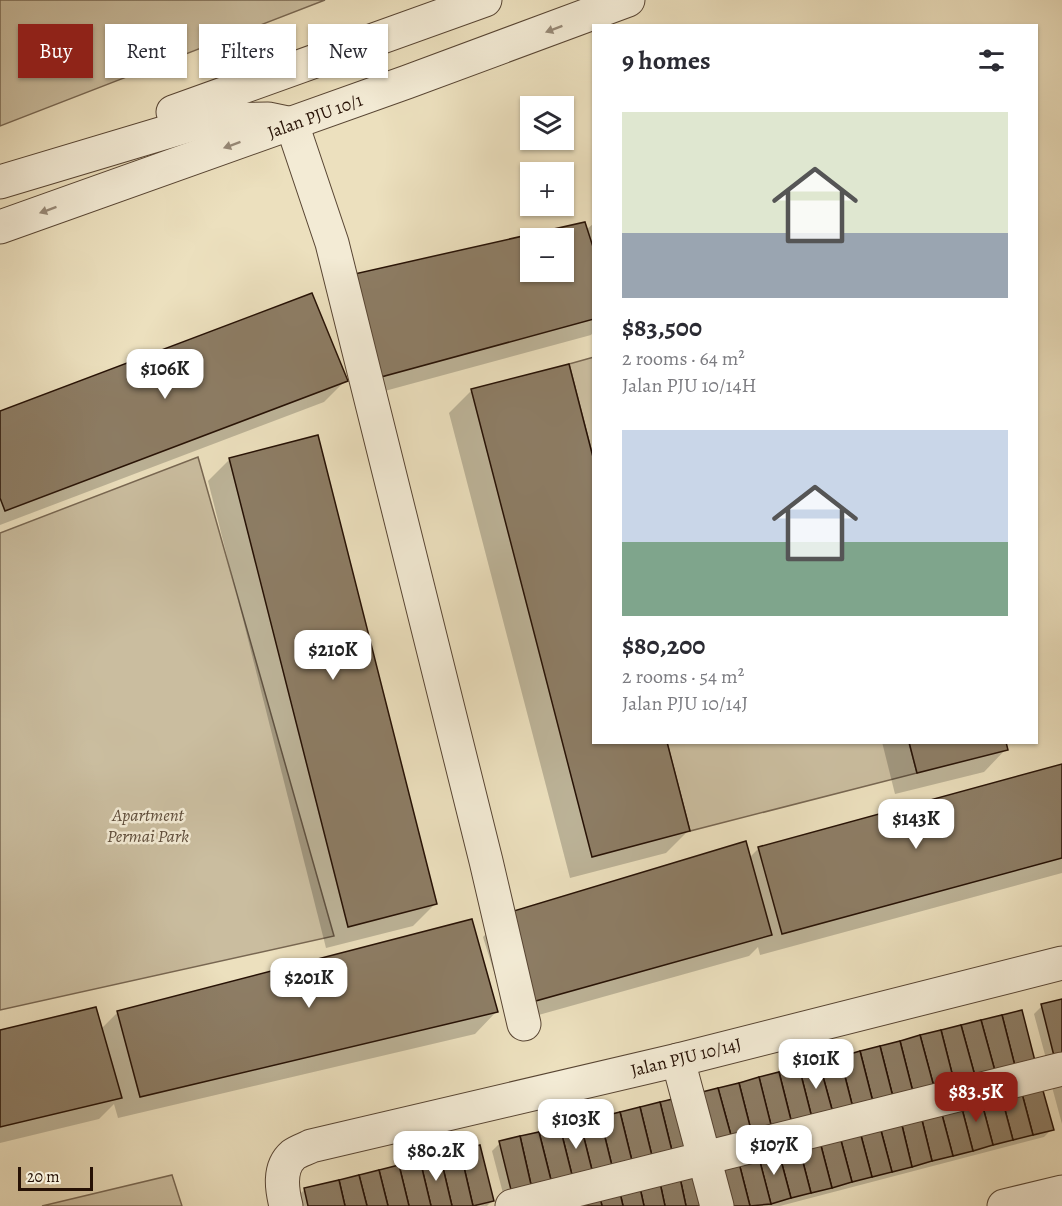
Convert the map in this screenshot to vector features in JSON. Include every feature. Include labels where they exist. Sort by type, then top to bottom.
[{"type":"street","points":[[0,182],[135,125],[485,0]]},
{"type":"street","name":"Jalan PJU 10/1","points":[[0,227],[292,124],[628,0]]},
{"type":"street","points":[[0,182],[207,120],[268,119],[292,124],[332,243],[524,1024]]},
{"type":"street","name":"Jalan PJU 10/14J","points":[[286,1206],[281,1188],[285,1168],[292,1155],[311,1146],[678,1060],[1062,963]]},
{"type":"street","points":[[678,1060],[717,1206]]},
{"type":"street","points":[[512,1206],[1062,1069]]},
{"type":"street","points":[[1010,1205],[1062,1192]]},
{"type":"green space","points":[[0,0],[325,0],[263,24],[199,24],[199,49],[187,54],[187,24],[105,24],[105,78],[124,78],[0,126]]},
{"type":"green space","points":[[592,358],[592,453],[569,364]]},
{"type":"green space","name":"Apartment Permai Park","points":[[198,457],[334,936],[0,1010],[0,533]]},
{"type":"green space","points":[[667,744],[909,744],[917,773],[690,831]]},
{"type":"green space","points":[[172,1175],[182,1206],[42,1206]]},
{"type":"building","points":[[585,222],[592,244],[592,320],[381,377],[350,275],[520,237],[520,282],[574,282],[574,228],[558,228]]},
{"type":"building","points":[[312,293],[348,381],[5,511],[0,498],[0,411]]},
{"type":"building","points":[[569,364],[592,453],[592,744],[668,744],[690,831],[592,857],[471,389]]},
{"type":"building","points":[[318,435],[437,904],[348,927],[229,458]]},
{"type":"building","points":[[910,744],[1006,744],[1008,750],[917,773]]},
{"type":"building","points":[[1062,764],[1062,858],[782,934],[758,847]]},
{"type":"building","points":[[746,841],[772,935],[532,1002],[504,914]]},
{"type":"building","points":[[472,919],[498,1012],[140,1097],[117,1011]]},
{"type":"building","points":[[1062,999],[1062,1058],[1055,1060],[1041,1004]]},
{"type":"building","points":[[96,1007],[122,1098],[0,1127],[0,1030]]},
{"type":"building","points":[[1022,1010],[1035,1061],[1015,1066],[1002,1015]]},
{"type":"building","points":[[1002,1015],[1015,1066],[995,1071],[981,1020]]},
{"type":"building","points":[[981,1020],[995,1071],[975,1076],[961,1025]]},
{"type":"building","points":[[961,1025],[975,1076],[954,1081],[941,1030]]},
{"type":"building","points":[[941,1030],[954,1081],[934,1087],[920,1035]]},
{"type":"building","points":[[920,1035],[934,1087],[913,1092],[900,1041]]},
{"type":"building","points":[[900,1041],[913,1092],[893,1097],[880,1046]]},
{"type":"building","points":[[880,1046],[893,1097],[873,1102],[860,1051]]},
{"type":"building","points":[[860,1051],[873,1102],[853,1108],[840,1057]]},
{"type":"building","points":[[840,1057],[853,1108],[833,1113],[819,1062]]},
{"type":"building","points":[[819,1062],[833,1113],[812,1118],[799,1067]]},
{"type":"building","points":[[799,1067],[812,1118],[792,1124],[779,1072]]},
{"type":"building","points":[[779,1072],[792,1124],[772,1129],[759,1077]]},
{"type":"building","points":[[759,1077],[772,1129],[752,1134],[739,1083]]},
{"type":"building","points":[[1040,1080],[1054,1130],[1033,1135],[1020,1086]]},
{"type":"building","points":[[739,1083],[752,1134],[732,1139],[718,1088]]},
{"type":"building","points":[[1020,1086],[1033,1135],[1013,1140],[1000,1091]]},
{"type":"building","points":[[718,1088],[732,1139],[711,1144],[698,1093]]},
{"type":"building","points":[[1000,1091],[1013,1140],[993,1145],[980,1096]]},
{"type":"building","points":[[980,1096],[993,1145],[973,1151],[960,1101]]},
{"type":"building","points":[[681,1097],[694,1150],[673,1155],[660,1102]]},
{"type":"building","points":[[960,1101],[973,1151],[953,1156],[940,1107]]},
{"type":"building","points":[[660,1102],[673,1155],[653,1160],[640,1107]]},
{"type":"building","points":[[640,1107],[653,1160],[633,1165],[620,1112]]},
{"type":"building","points":[[940,1107],[953,1156],[932,1161],[920,1112]]},
{"type":"building","points":[[620,1112],[633,1165],[613,1170],[600,1117]]},
{"type":"building","points":[[920,1112],[932,1161],[912,1167],[900,1117]]},
{"type":"building","points":[[600,1117],[613,1170],[593,1174],[580,1122]]},
{"type":"building","points":[[900,1117],[912,1167],[892,1172],[879,1123]]},
{"type":"building","points":[[580,1122],[593,1174],[573,1179],[560,1127]]},
{"type":"building","points":[[879,1123],[892,1172],[872,1177],[859,1128]]},
{"type":"building","points":[[560,1127],[573,1179],[552,1184],[539,1132]]},
{"type":"building","points":[[859,1128],[872,1177],[852,1182],[839,1133]]},
{"type":"building","points":[[539,1132],[552,1184],[532,1189],[520,1136]]},
{"type":"building","points":[[839,1133],[852,1182],[832,1188],[819,1138]]},
{"type":"building","points":[[520,1136],[532,1189],[512,1194],[499,1141]]},
{"type":"building","points":[[819,1138],[832,1188],[811,1193],[798,1143]]},
{"type":"building","points":[[798,1143],[811,1193],[791,1198],[778,1149]]},
{"type":"building","points":[[480,1145],[494,1201],[473,1206],[460,1150]]},
{"type":"building","points":[[778,1149],[791,1198],[771,1204],[758,1154]]},
{"type":"building","points":[[460,1150],[473,1206],[452,1206],[440,1155]]},
{"type":"building","points":[[758,1154],[771,1204],[750,1206],[738,1159]]},
{"type":"building","points":[[440,1155],[452,1206],[431,1206],[420,1160]]},
{"type":"building","points":[[738,1159],[750,1206],[729,1206],[718,1164]]},
{"type":"building","points":[[420,1160],[431,1206],[409,1206],[399,1165]]},
{"type":"building","points":[[399,1165],[409,1206],[388,1206],[379,1170]]},
{"type":"building","points":[[698,1168],[708,1206],[686,1206],[679,1173]]},
{"type":"building","points":[[379,1170],[388,1206],[367,1206],[359,1175]]},
{"type":"building","points":[[679,1173],[686,1206],[665,1206],[659,1178]]},
{"type":"building","points":[[359,1175],[367,1206],[345,1206],[339,1180]]},
{"type":"building","points":[[659,1178],[665,1206],[644,1206],[639,1183]]},
{"type":"building","points":[[339,1180],[345,1206],[308,1206],[304,1188]]},
{"type":"building","points":[[639,1183],[644,1206],[623,1206],[619,1188]]},
{"type":"building","points":[[619,1188],[623,1206],[602,1206],[599,1193]]},
{"type":"building","points":[[599,1193],[602,1206],[581,1206],[579,1198]]}]
